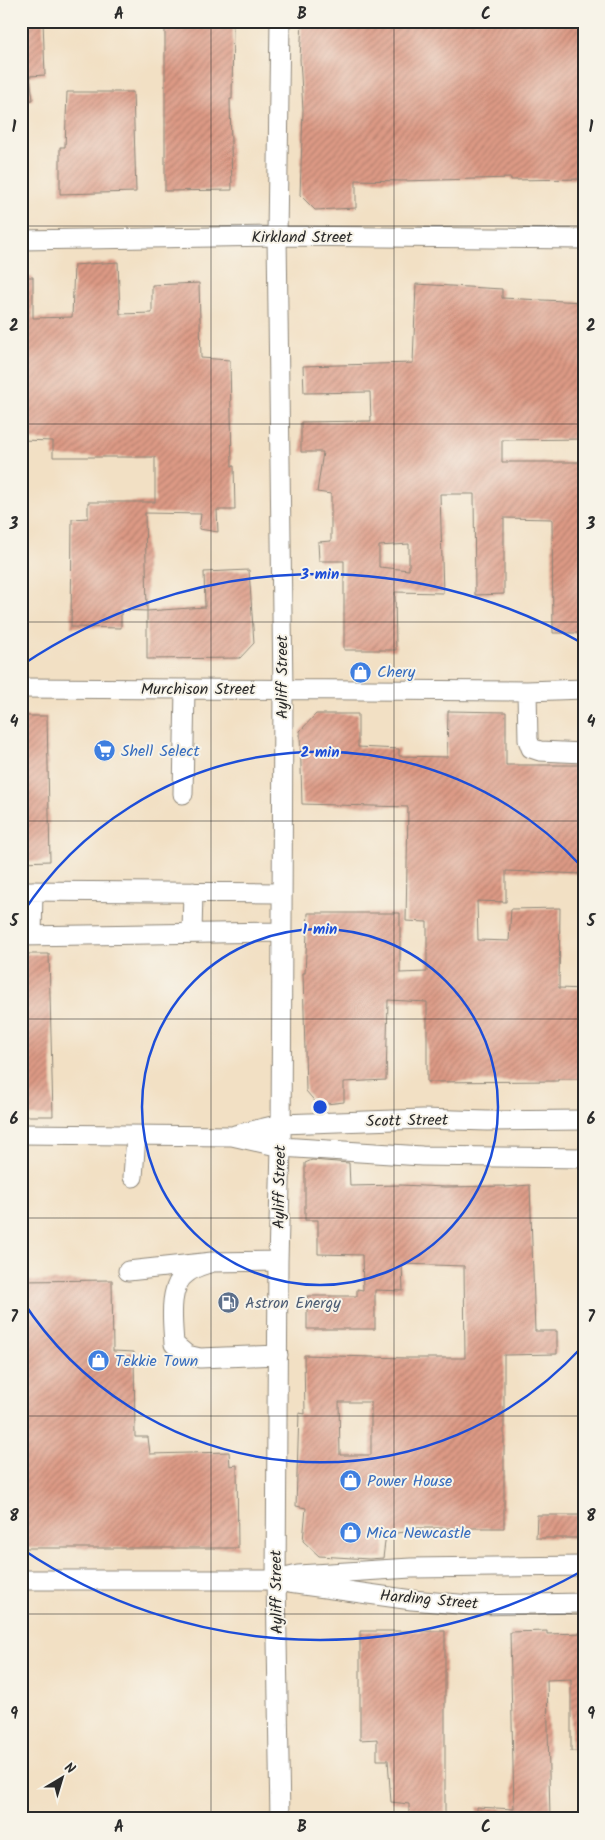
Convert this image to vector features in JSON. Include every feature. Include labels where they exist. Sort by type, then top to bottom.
[{"type":"street","name":"Ayliff Street","points":[[280,21],[277,236],[283,690],[281,1147],[278,1261],[276,1580],[280,1819]]},
{"type":"street","name":"Kirkland Street","points":[[21,240],[277,236],[584,239]]},
{"type":"street","name":"Murchison Street","points":[[21,688],[527,691],[584,689]]},
{"type":"street","points":[[183,794],[185,689]]},
{"type":"street","points":[[527,691],[528,740],[531,748],[540,752],[584,753]]},
{"type":"street","points":[[281,893],[27,891],[27,936],[281,932]]},
{"type":"street","points":[[192,934],[193,892]]},
{"type":"street","name":"Scott Street","points":[[232,1136],[281,1124],[422,1120],[584,1120]]},
{"type":"street","points":[[364,1151],[366,1122]]},
{"type":"street","name":"Scott Street","points":[[21,1134],[232,1136],[281,1147],[422,1156],[584,1158]]},
{"type":"street","points":[[134,1177],[136,1136]]},
{"type":"street","points":[[128,1271],[212,1262],[278,1261]]},
{"type":"street","points":[[212,1262],[190,1271],[180,1279],[173,1298],[174,1344],[187,1355],[200,1358],[278,1355]]},
{"type":"street","name":"Harding Street","points":[[21,1580],[276,1580],[298,1575],[411,1568],[584,1566]]},
{"type":"street","points":[[411,1568],[412,1600]]},
{"type":"street","name":"Harding Street","points":[[276,1580],[297,1585],[412,1600],[470,1605],[584,1604]]},
{"type":"building","points":[[21,21],[43,21],[45,75],[30,76],[33,100],[21,101]]},
{"type":"building","points":[[165,21],[233,21],[232,99],[230,99],[232,190],[165,191]]},
{"type":"building","points":[[302,21],[584,21],[584,179],[356,180],[356,208],[315,210],[300,195],[303,110],[300,59]]},
{"type":"building","points":[[67,92],[133,92],[136,192],[60,194],[60,147],[65,147]]},
{"type":"building","points":[[118,262],[120,314],[152,313],[152,285],[199,283],[201,358],[230,360],[232,466],[234,466],[235,510],[217,510],[218,532],[199,529],[201,514],[145,513],[147,611],[121,610],[121,628],[71,627],[72,519],[88,518],[88,502],[155,502],[155,457],[53,457],[53,441],[21,440],[21,277],[33,277],[33,318],[72,317],[74,265]]},
{"type":"building","points":[[416,284],[502,289],[502,298],[584,302],[584,439],[502,440],[502,462],[584,462],[584,633],[553,633],[552,519],[504,518],[504,594],[475,595],[474,494],[440,494],[443,593],[395,592],[396,650],[344,650],[344,561],[319,561],[318,542],[331,541],[331,494],[317,492],[323,452],[301,452],[301,422],[371,421],[370,392],[304,393],[303,366],[413,363]],"holes":[[[409,544],[409,570],[379,567],[379,546]]]},
{"type":"building","points":[[249,570],[254,643],[240,658],[147,659],[147,611],[205,607],[204,572]]},
{"type":"building","points":[[448,711],[506,712],[506,765],[584,765],[584,874],[506,871],[506,902],[477,901],[478,940],[509,941],[511,909],[560,908],[559,988],[584,989],[584,1079],[558,1079],[558,1081],[427,1082],[427,1002],[388,1000],[386,1080],[344,1082],[344,1102],[318,1105],[306,1091],[303,973],[305,973],[308,913],[400,913],[400,973],[427,972],[427,922],[406,921],[408,807],[302,804],[300,731],[316,714],[358,714],[358,747],[399,749],[399,756],[447,757]]},
{"type":"building","points":[[21,716],[47,716],[50,861],[21,862]]},
{"type":"building","points":[[21,954],[49,954],[53,1116],[21,1116]]},
{"type":"building","points":[[312,1160],[349,1163],[350,1186],[505,1187],[530,1185],[535,1331],[557,1331],[557,1354],[504,1355],[504,1528],[406,1528],[406,1532],[386,1534],[383,1558],[369,1559],[319,1556],[303,1541],[306,1508],[296,1506],[299,1413],[305,1414],[304,1355],[465,1358],[464,1266],[402,1264],[403,1291],[375,1290],[375,1329],[307,1329],[307,1296],[357,1296],[357,1289],[363,1290],[362,1255],[318,1254],[318,1220],[305,1220],[305,1163]],"holes":[[[339,1402],[371,1402],[371,1455],[340,1455]]]},
{"type":"building","points":[[112,1280],[113,1351],[134,1352],[135,1437],[148,1437],[150,1454],[229,1452],[230,1466],[237,1465],[238,1548],[21,1548],[21,1281]]},
{"type":"building","points":[[537,1515],[584,1515],[584,1538],[536,1538]]},
{"type":"building","points":[[360,1631],[445,1631],[445,1819],[409,1819],[409,1804],[391,1802],[388,1760],[377,1760],[377,1739],[360,1740]]},
{"type":"building","points":[[547,1631],[547,1634],[584,1633],[584,1751],[571,1751],[571,1679],[547,1680],[550,1819],[477,1819],[477,1807],[514,1809],[510,1632]]},
{"type":"place","name":"Chery","points":[[361,672]]},
{"type":"place","name":"Shell Select","points":[[105,751]]},
{"type":"place","name":"Astron Energy","points":[[229,1303]]},
{"type":"place","name":"Tekkie Town","points":[[99,1361]]},
{"type":"place","name":"Power House","points":[[351,1481]]},
{"type":"place","name":"Mica Newcastle","points":[[350,1533]]}]
